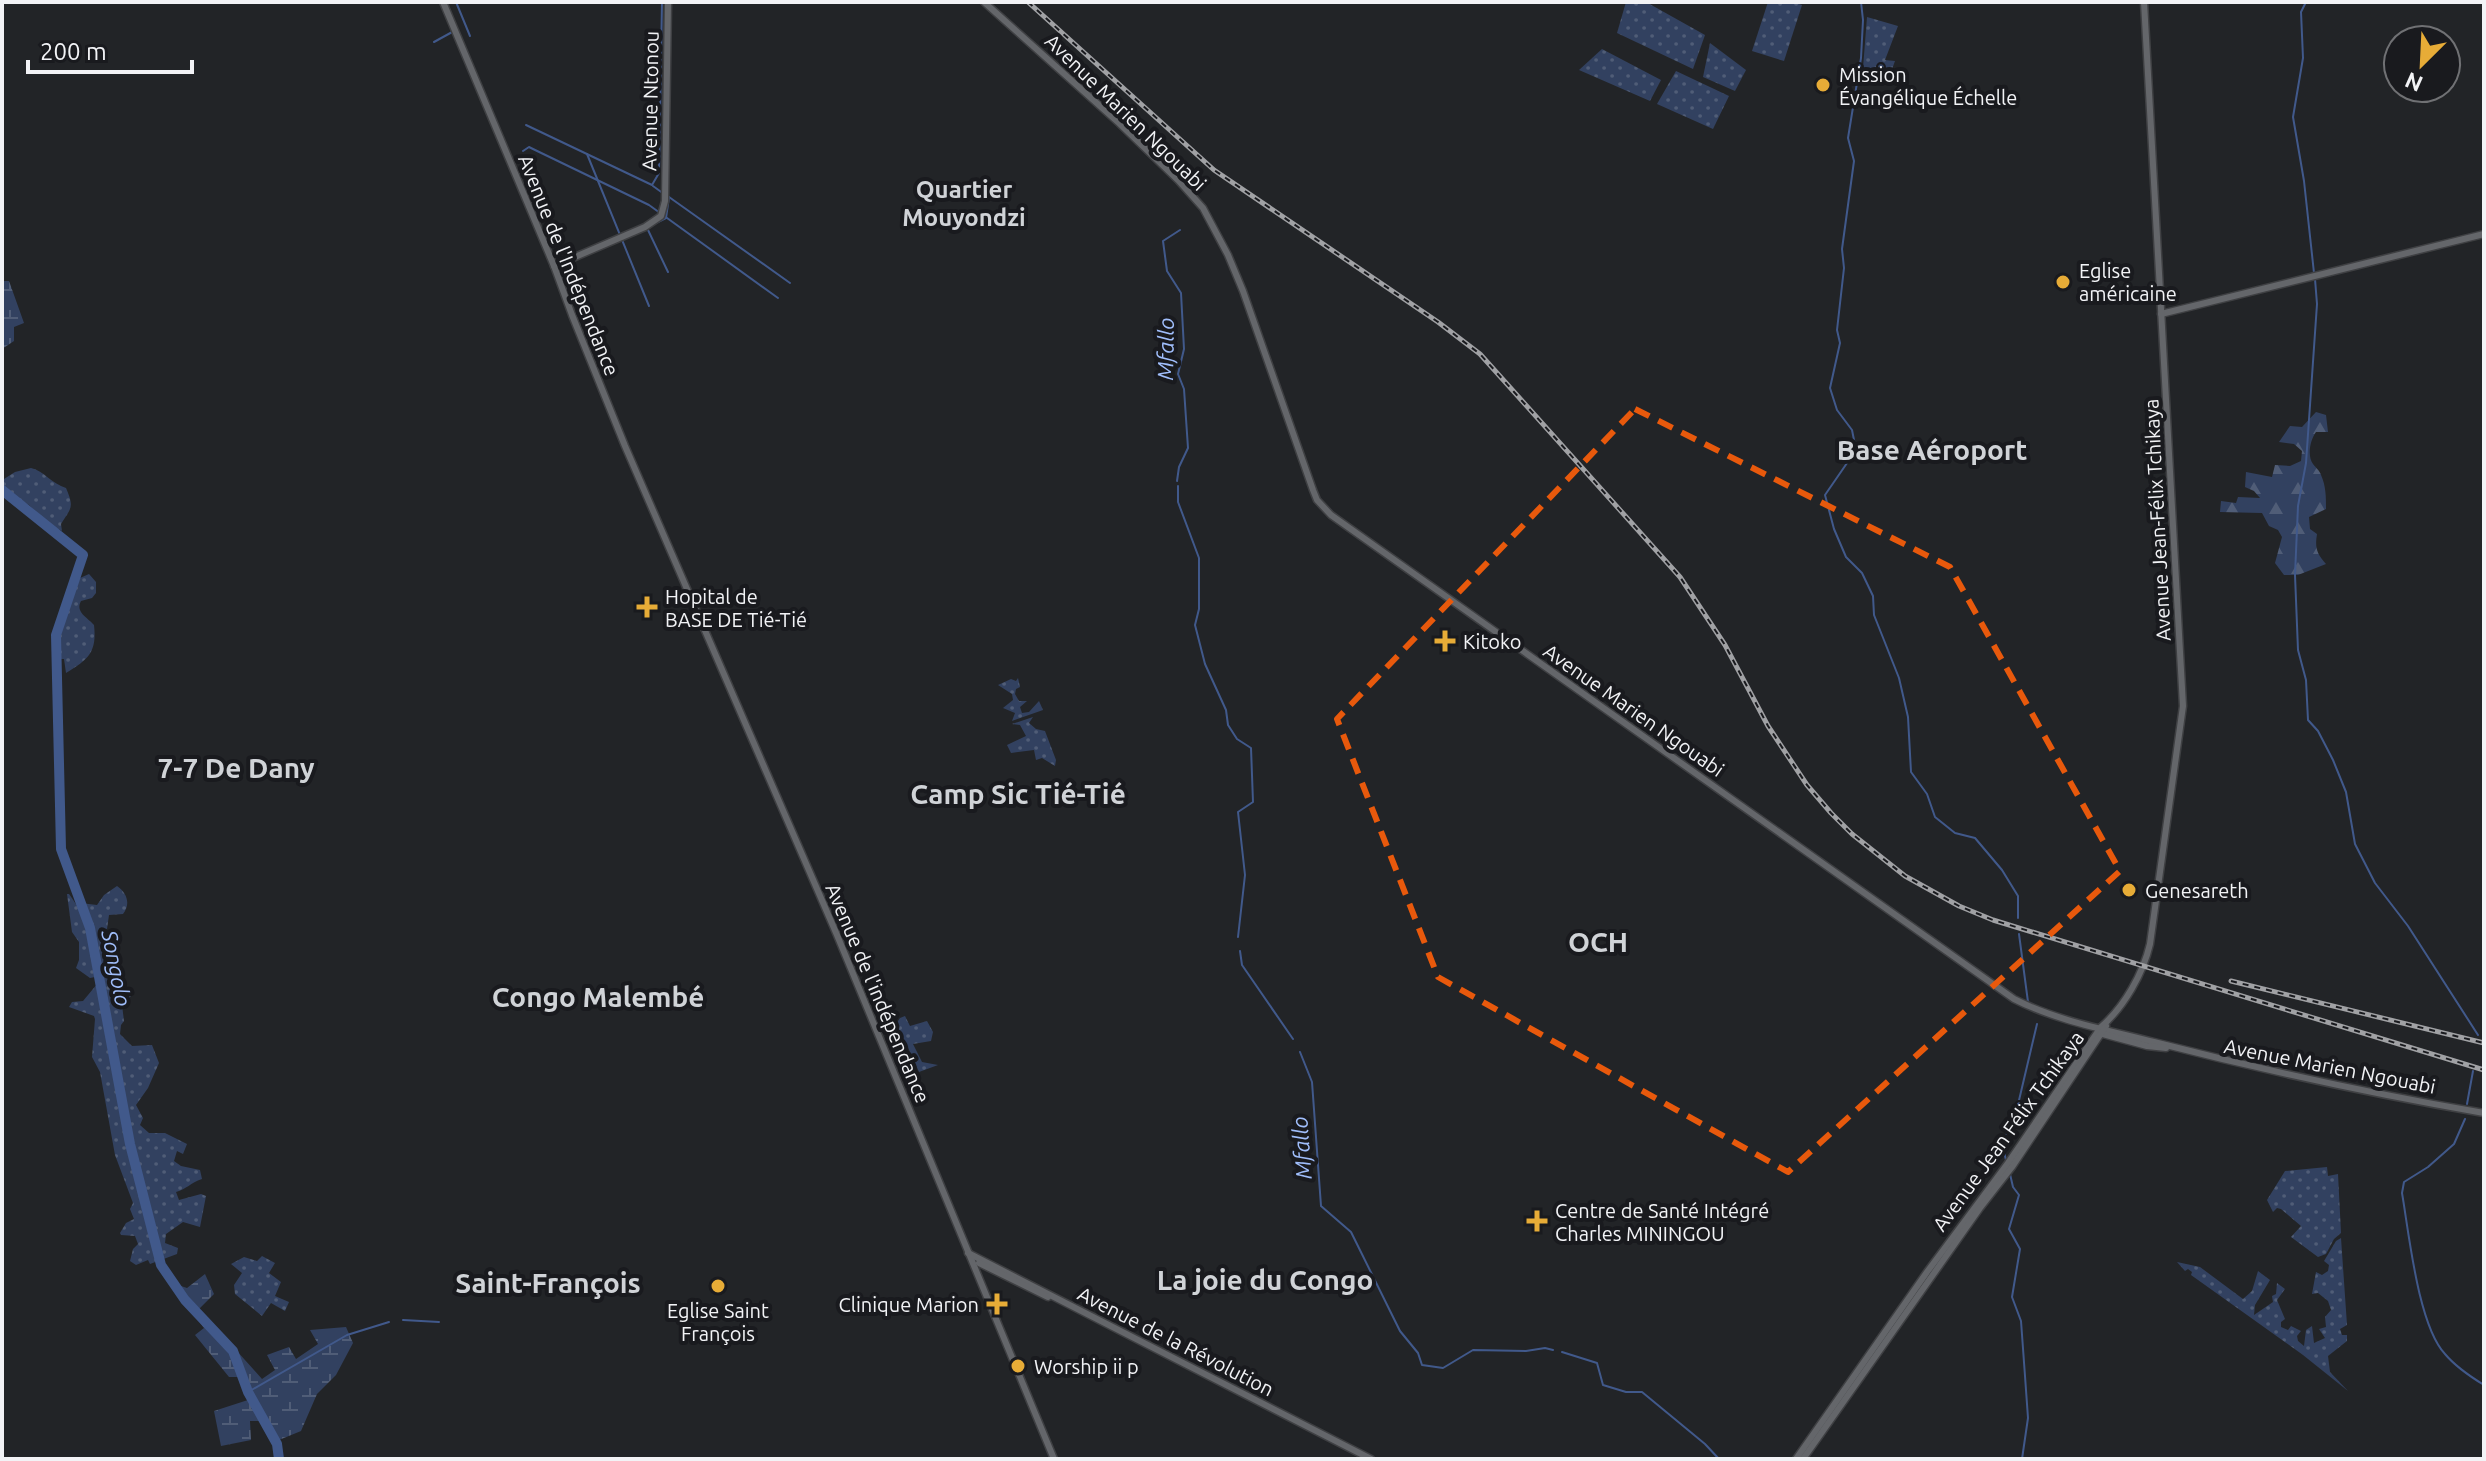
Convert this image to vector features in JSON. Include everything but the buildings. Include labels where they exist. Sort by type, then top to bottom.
[{"type":"street","name":"Avenue de l'Indépendance","points":[[443,2],[666,541]]},
{"type":"street","name":"Avenue Ntonou","points":[[554,266],[658,221],[665,201],[668,2]]},
{"type":"street","name":"Avenue Marien Ngouabi","points":[[984,2],[1129,132],[1203,208],[1243,291],[1317,500],[1331,515],[1876,899],[1996,988],[2028,1007],[2169,1048],[2484,1113]]},
{"type":"street","name":"Avenue Jean-Félix Tchikaya","points":[[2101,1029],[2130,990],[2148,951],[2183,706],[2144,2]]},
{"type":"street","points":[[2161,314],[2484,234]]},
{"type":"street","name":"Avenue de l'indépendance","points":[[666,541],[825,906],[1054,1459]]},
{"type":"street","name":"Avenue Jean Félix Tchikaya","points":[[1796,1459],[2101,1029]]},
{"type":"street","name":"Avenue Jean Félix Tchikaya","points":[[1803,1459],[2012,1167],[2101,1029]]},
{"type":"street","name":"Avenue de la Révolution","points":[[968,1255],[1364,1459]]},
{"type":"street","name":"Avenue de la Révolution","points":[[968,1255],[1371,1459]]},
{"type":"highlighted area","points":[[1635,409],[1950,567],[2120,871],[1788,1172],[1438,977],[1337,719]]},
{"type":"green space","points":[[1626,2],[1646,2],[1705,35],[1693,69],[1617,33]]},
{"type":"green space","points":[[1768,2],[1802,5],[1784,61],[1752,51]]},
{"type":"green space","points":[[1867,17],[1898,26],[1885,60],[1895,61],[1887,83],[1862,81]]},
{"type":"green space","points":[[1710,43],[1746,70],[1735,91],[1703,77]]},
{"type":"green space","points":[[1602,49],[1661,80],[1650,101],[1579,70]]},
{"type":"green space","points":[[1676,71],[1729,96],[1713,129],[1657,104]]},
{"type":"green space","points":[[2,281],[9,281],[24,323],[14,327],[14,341],[2,349]]},
{"type":"green space","points":[[2316,412],[2326,415],[2328,432],[2316,432],[2310,457],[2323,479],[2326,509],[2309,517],[2310,529],[2317,534],[2317,550],[2326,564],[2298,575],[2284,575],[2275,563],[2282,537],[2278,530],[2269,526],[2262,513],[2220,512],[2221,501],[2236,503],[2238,497],[2260,498],[2245,487],[2246,472],[2272,477],[2275,465],[2290,466],[2301,461],[2302,451],[2294,444],[2279,442],[2290,426],[2302,427]]},
{"type":"green space","points":[[31,468],[66,488],[71,507],[61,524],[62,531],[2,488],[4,479]]},
{"type":"green space","points":[[89,574],[96,582],[96,593],[92,598],[81,601],[80,608],[94,625],[93,648],[86,659],[66,673],[64,659],[58,659],[58,636],[80,578]]},
{"type":"green space","points":[[1018,678],[1020,687],[1015,694],[1019,701],[1027,701],[1020,707],[1022,713],[1029,712],[1039,701],[1043,710],[1012,721],[1015,713],[1003,708],[1013,700],[1012,694],[998,685]]},
{"type":"green space","points":[[1033,717],[1029,723],[1045,731],[1056,760],[1055,766],[1042,758],[1036,760],[1034,750],[1011,753],[1007,745],[1026,736],[1020,725],[1012,724]]},
{"type":"green space","points":[[117,886],[125,895],[127,906],[123,914],[109,915],[107,929],[101,934],[100,941],[110,945],[114,953],[106,965],[110,981],[130,991],[131,996],[122,1005],[124,1021],[120,1034],[132,1046],[152,1045],[159,1063],[136,1105],[143,1118],[140,1125],[149,1133],[165,1133],[187,1144],[183,1154],[177,1151],[174,1161],[181,1166],[200,1170],[202,1179],[176,1192],[179,1200],[201,1194],[206,1196],[200,1227],[183,1222],[166,1234],[165,1243],[178,1248],[177,1254],[150,1264],[148,1260],[136,1265],[130,1261],[138,1244],[135,1236],[120,1233],[126,1223],[134,1219],[130,1209],[133,1203],[115,1155],[100,1072],[92,1057],[95,1019],[69,1007],[72,1002],[83,1001],[98,983],[95,977],[90,978],[76,968],[79,942],[72,932],[67,894],[79,909],[89,931],[127,1148],[140,1188],[143,1184],[115,1058],[92,931],[88,915],[80,903],[97,905],[104,895]]},
{"type":"green space","points":[[905,1016],[910,1026],[927,1021],[933,1032],[931,1041],[913,1044],[922,1062],[938,1065],[919,1072],[906,1043],[900,1041],[892,1047],[887,1032],[890,1033],[900,1018]]},
{"type":"green space","points":[[2327,1167],[2328,1176],[2338,1174],[2341,1233],[2326,1254],[2318,1257],[2291,1237],[2301,1226],[2281,1209],[2273,1212],[2267,1200],[2285,1171]]},
{"type":"green space","points":[[2341,1238],[2347,1325],[2340,1329],[2342,1335],[2347,1335],[2347,1341],[2328,1356],[2330,1372],[2348,1391],[2177,1262],[2200,1267],[2243,1299],[2252,1291],[2258,1271],[2270,1280],[2255,1305],[2254,1315],[2273,1302],[2277,1283],[2285,1289],[2277,1300],[2285,1319],[2281,1327],[2288,1330],[2291,1326],[2301,1331],[2298,1341],[2304,1346],[2306,1330],[2312,1326],[2314,1343],[2325,1338],[2319,1329],[2326,1327],[2325,1317],[2331,1310],[2328,1301],[2318,1293],[2312,1294],[2316,1272],[2322,1275],[2328,1271],[2329,1265],[2324,1261]]},
{"type":"green space","points":[[262,1256],[275,1263],[269,1273],[281,1282],[275,1296],[289,1302],[285,1311],[271,1303],[262,1316],[235,1294],[234,1285],[242,1273],[231,1264],[244,1257],[257,1261]]},
{"type":"green space","points":[[168,1271],[178,1285],[187,1288],[205,1274],[214,1294],[199,1309],[262,1379],[275,1370],[267,1355],[289,1347],[296,1359],[318,1344],[310,1330],[346,1327],[353,1343],[336,1375],[317,1394],[301,1431],[279,1440],[268,1421],[250,1421],[251,1440],[221,1446],[214,1411],[248,1400],[238,1377],[229,1377],[195,1335],[204,1328],[164,1273]]},
{"type":"waterway","points":[[456,2],[470,36]]},
{"type":"waterway","points":[[526,125],[652,185],[659,173],[662,2]]},
{"type":"waterway","points":[[1861,2],[1861,58],[1848,138],[1854,161],[1842,249],[1844,268],[1837,330],[1840,343],[1830,388],[1837,410],[1852,430],[1856,450],[1825,495],[1846,557],[1862,573],[1873,596],[1874,615],[1899,678],[1908,717],[1911,772],[1927,794],[1935,817],[1955,833],[1975,838],[2002,870],[2018,896],[2018,918]]},
{"type":"waterway","points":[[2306,2],[2301,12],[2303,58],[2293,117],[2314,273]]},
{"type":"waterway","points":[[434,42],[454,31]]},
{"type":"waterway","points":[[523,151],[529,147],[649,205],[778,298]]},
{"type":"waterway","points":[[587,154],[649,306]]},
{"type":"waterway","points":[[653,186],[664,194]]},
{"type":"waterway","points":[[669,197],[790,283]]},
{"type":"waterway","points":[[654,224],[666,218],[669,197]]},
{"type":"waterway","points":[[648,230],[668,272]]},
{"type":"waterway","name":"Mfallo","points":[[1177,481],[1179,467],[1188,448],[1184,389],[1178,374],[1184,349],[1181,293],[1167,271],[1163,241],[1180,230]]},
{"type":"waterway","points":[[2315,279],[2317,304],[2306,463],[2298,506],[2295,575],[2298,650],[2306,680],[2308,720],[2318,731],[2333,760],[2346,792],[2355,844],[2375,883],[2408,926],[2478,1035]]},
{"type":"waterway","name":"Mfallo","points":[[1178,486],[1178,502],[1199,558],[1199,609],[1195,625],[1205,664],[1226,710],[1228,725],[1237,739],[1251,748],[1253,802],[1238,812],[1245,875],[1238,937]]},
{"type":"waterway","name":"Songolo","points":[[2,490],[83,555],[56,635],[61,849],[90,928],[130,1144],[161,1265],[185,1300],[233,1351],[248,1392],[277,1444],[279,1459]]},
{"type":"waterway","points":[[2019,934],[2028,1002]]},
{"type":"waterway","name":"Mfallo","points":[[1240,951],[1242,965],[1293,1039]]},
{"type":"waterway","points":[[2006,1160],[2002,1144],[2016,1113],[2037,1024]]},
{"type":"waterway","name":"Mfallo","points":[[1300,1052],[1312,1082],[1321,1206],[1351,1232],[1400,1331],[1418,1353],[1422,1365],[1443,1368],[1473,1350],[1553,1350]]},
{"type":"waterway","points":[[2467,1104],[2473,1071]]},
{"type":"waterway","points":[[2465,1119],[2454,1144],[2428,1167],[2404,1182],[2402,1193],[2416,1278],[2428,1322],[2445,1354],[2484,1385]]},
{"type":"waterway","points":[[2010,1174],[2019,1195],[2009,1229],[2020,1249],[2012,1297],[2021,1321],[2028,1418],[2022,1459]]},
{"type":"waterway","points":[[403,1320],[439,1322]]},
{"type":"waterway","points":[[248,1392],[347,1335],[389,1322]]},
{"type":"waterway","name":"Mfallo","points":[[1562,1352],[1597,1363],[1603,1385],[1626,1392],[1642,1392],[1719,1459]]},
{"type":"railway","points":[[1028,2],[1214,170],[1438,322],[1480,354],[1680,577],[1725,645],[1768,726],[1807,785],[1852,834],[1905,876],[1959,906],[1993,920],[2484,1070]]},
{"type":"railway","points":[[2231,981],[2484,1043]]},
{"type":"place","name":"Mission Évangélique Échelle","points":[[1823,85]]},
{"type":"place","name":"Eglise américaine","points":[[2063,282]]},
{"type":"place","name":"Hopital de BASE DE Tié-Tié","points":[[647,607]]},
{"type":"place","name":"Kitoko","points":[[1445,641]]},
{"type":"place","name":"Genesareth","points":[[2129,890]]},
{"type":"place","name":"Centre de Santé Intégré Charles MININGOU","points":[[1537,1221]]},
{"type":"place","name":"Eglise Saint François","points":[[718,1286]]},
{"type":"place","name":"Clinique Marion","points":[[997,1304]]},
{"type":"place","name":"Worship ii p","points":[[1018,1366]]},
{"type":"district","name":"Quartier Mouyondzi","points":[[964,203]]},
{"type":"district","name":"Base Aéroport","points":[[1932,449]]},
{"type":"district","name":"7-7 De Dany","points":[[236,767]]},
{"type":"district","name":"Camp Sic Tié-Tié","points":[[1018,793]]},
{"type":"district","name":"OCH","points":[[1598,941]]},
{"type":"district","name":"Congo Malembé","points":[[598,996]]},
{"type":"district","name":"La joie du Congo","points":[[1265,1279]]},
{"type":"district","name":"Saint-François","points":[[548,1282]]}]
